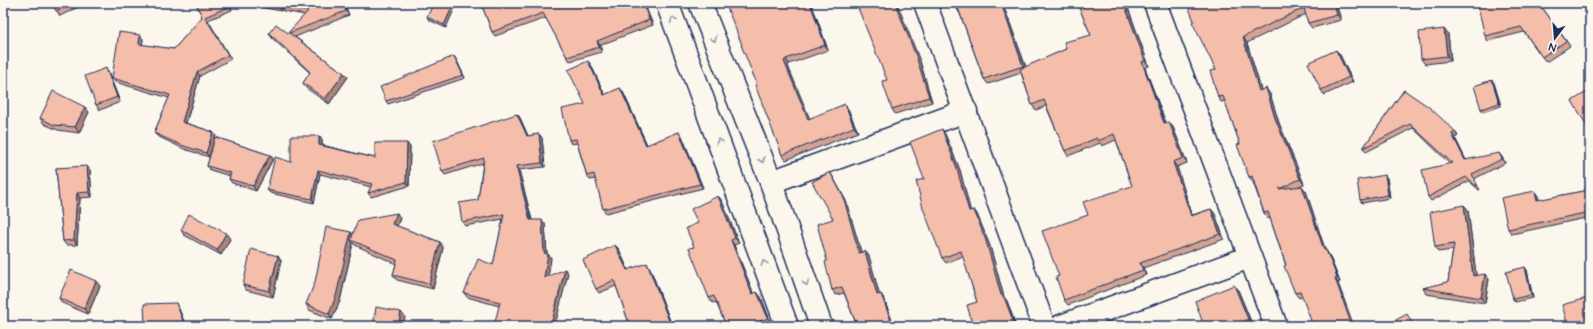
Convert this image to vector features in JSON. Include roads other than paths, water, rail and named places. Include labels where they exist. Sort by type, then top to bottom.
[{"type":"street","points":[[667,3],[787,326]]},
{"type":"street","points":[[700,3],[771,182],[821,326]]},
{"type":"street","points":[[925,3],[1044,326]]},
{"type":"street","points":[[1155,3],[1276,326]]},
{"type":"street","points":[[771,182],[966,111]]},
{"type":"street","points":[[1061,326],[1250,257]]}]
